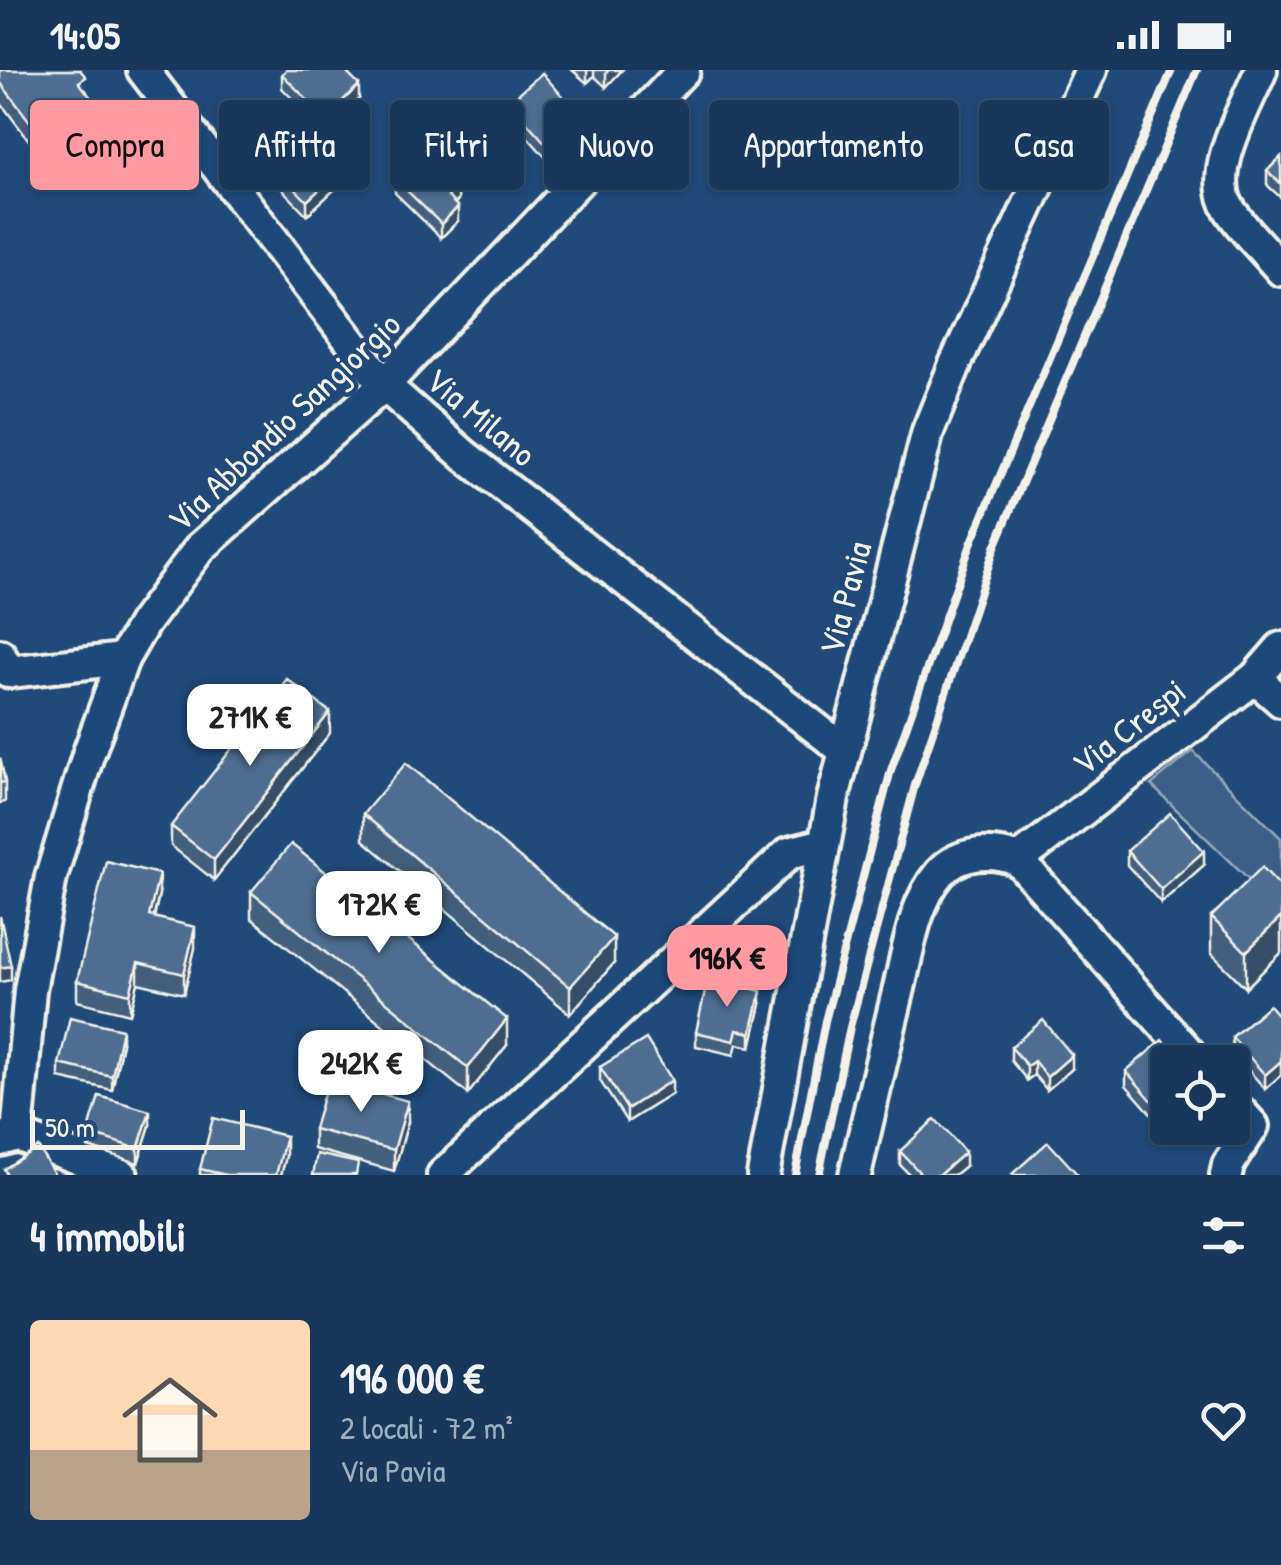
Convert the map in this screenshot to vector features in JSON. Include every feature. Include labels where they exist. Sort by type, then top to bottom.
[{"type":"street","name":"Via Milano","points":[[143,70],[384,385],[464,454],[844,750]]},
{"type":"street","name":"Via Abbondio Sangiorgio","points":[[8,1137],[51,877],[123,658],[144,623],[200,548],[384,385],[684,70]]},
{"type":"street","name":"Via Pavia","points":[[764,1175],[844,750],[928,431],[956,362],[1092,70]]},
{"type":"street","points":[[1261,70],[1222,163],[1221,186],[1228,208],[1281,270]]},
{"type":"street","name":"Via Crespi","points":[[1018,860],[1255,678],[1281,648]]},
{"type":"street","points":[[0,655],[9,672],[123,658]]},
{"type":"street","points":[[1255,678],[1281,702]]},
{"type":"street","points":[[443,1175],[789,852],[824,844]]},
{"type":"street","points":[[855,1175],[913,931],[928,890],[942,870],[960,858],[1002,854],[1018,860],[1181,1045]]},
{"type":"street","points":[[8,1137],[122,1175]]},
{"type":"street","points":[[1226,1175],[1241,1145]]},
{"type":"shaded area","points":[[1193,751],[1281,838],[1281,910],[1151,785]]},
{"type":"building","points":[[0,70],[80,70],[86,77],[79,82],[93,100],[30,100],[30,122],[0,82]]},
{"type":"building","points":[[286,70],[344,70],[359,85],[344,100],[307,100],[282,74]]},
{"type":"building","points":[[542,73],[566,100],[544,100],[544,141],[524,119],[524,100],[511,100]]},
{"type":"building","points":[[1281,157],[1281,184],[1267,171]]},
{"type":"building","points":[[296,190],[319,190],[307,201]]},
{"type":"building","points":[[406,190],[454,190],[448,197],[458,207],[441,224]]},
{"type":"building","points":[[287,679],[330,712],[214,860],[171,826]]},
{"type":"building","points":[[406,763],[614,937],[570,987],[363,814]]},
{"type":"building","points":[[1170,813],[1204,851],[1161,889],[1127,851]]},
{"type":"building","points":[[291,844],[507,1019],[468,1068],[251,892]]},
{"type":"building","points":[[106,861],[159,874],[149,916],[195,927],[184,974],[138,963],[130,994],[77,981]]},
{"type":"building","points":[[1262,867],[1281,887],[1281,917],[1246,952],[1211,917]]},
{"type":"building","points":[[0,916],[11,966],[0,968]]},
{"type":"building","points":[[708,978],[761,991],[751,1033],[737,1030],[734,1041],[696,1032]]},
{"type":"building","points":[[1269,1005],[1281,1019],[1281,1061],[1265,1075],[1250,1058],[1250,1045],[1239,1045],[1232,1037]]},
{"type":"building","points":[[70,1017],[122,1029],[112,1076],[59,1064]]},
{"type":"building","points":[[1043,1020],[1072,1055],[1047,1077],[1034,1061],[1027,1066],[1011,1047]]},
{"type":"building","points":[[646,1039],[672,1080],[627,1109],[600,1067]]},
{"type":"building","points":[[1150,1050],[1150,1098],[1126,1071]]},
{"type":"building","points":[[328,1079],[408,1101],[394,1150],[314,1129]]},
{"type":"building","points":[[99,1096],[150,1111],[138,1149],[88,1133]]},
{"type":"building","points":[[213,1118],[286,1136],[276,1175],[226,1175],[200,1169]]},
{"type":"building","points":[[935,1119],[965,1152],[939,1175],[922,1175],[900,1151]]},
{"type":"building","points":[[1048,1142],[1078,1175],[1012,1174]]},
{"type":"building","points":[[38,1147],[55,1175],[7,1175],[4,1169]]},
{"type":"building","points":[[317,1154],[358,1163],[356,1175],[313,1175]]},
{"type":"railway","points":[[795,1175],[825,1021],[891,770],[971,544],[1172,70]]},
{"type":"railway","points":[[819,1175],[850,1027],[915,785],[995,547],[1197,70]]}]
